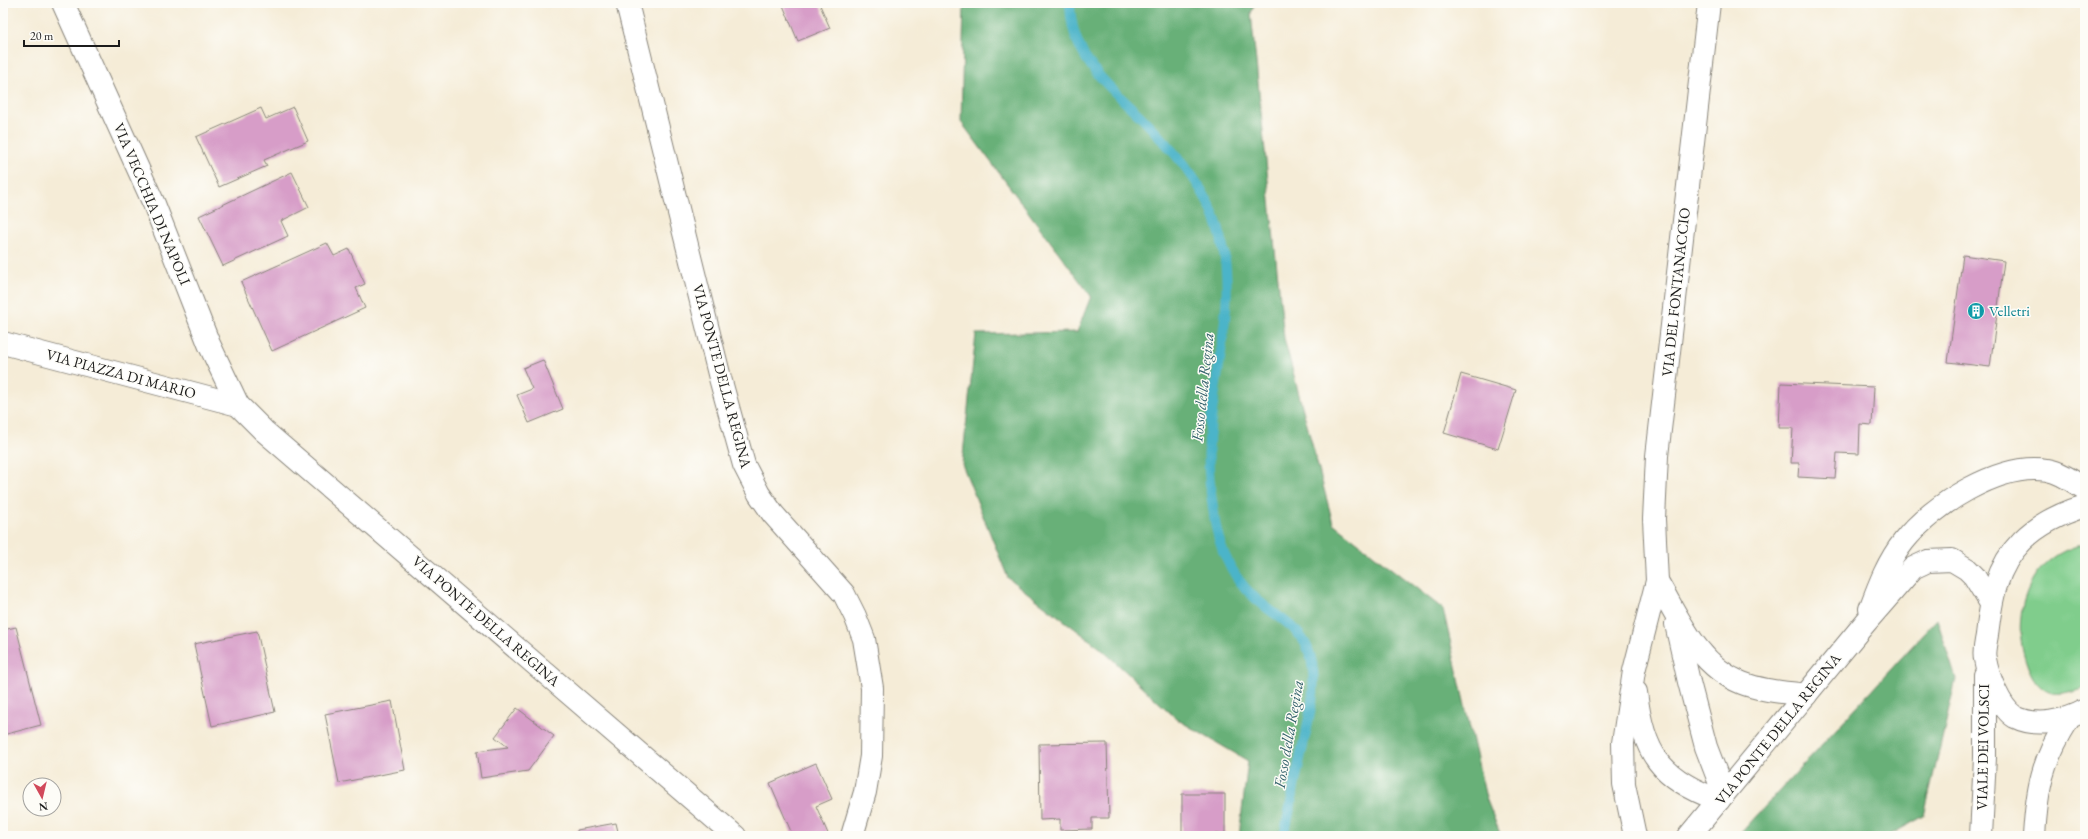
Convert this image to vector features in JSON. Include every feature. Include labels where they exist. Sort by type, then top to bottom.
[{"type":"street","name":"VIA VECCHIA DI NAPOLI","points":[[63,3],[154,204],[209,344],[238,405]]},
{"type":"street","name":"VIA PONTE DELLA REGINA","points":[[627,3],[720,378],[744,465],[759,494],[773,514],[844,594],[856,616],[865,643],[872,688],[871,756],[865,792],[852,836]]},
{"type":"street","name":"VIA DEL FONTANACCIO","points":[[1635,836],[1626,799],[1623,763],[1625,725],[1634,671],[1657,581],[1654,519],[1657,456],[1709,3]]},
{"type":"street","name":"VIA PIAZZA DI MARIO","points":[[3,343],[238,405]]},
{"type":"street","name":"VIA PONTE DELLA REGINA","points":[[238,405],[264,431],[735,836]]},
{"type":"street","name":"VIA PONTE DELLA REGINA","points":[[1866,622],[1883,577],[1905,540],[1932,514],[1970,488],[2012,472],[2040,469],[2059,474],[2085,489]]},
{"type":"street","name":"VIALE DEI VOLSCI","points":[[1981,836],[1985,758],[1984,658],[1990,602],[2005,565],[2022,541],[2051,520],[2085,506]]},
{"type":"street","name":"VIA PONTE DELLA REGINA","points":[[1689,836],[1866,622],[1913,568],[1936,559],[1952,560],[1967,569],[1990,602]]},
{"type":"street","name":"VIA DEL FONTANACCIO","points":[[1657,581],[1672,609],[1696,647],[1728,676],[1741,683],[1759,689],[1806,695]]},
{"type":"street","name":"VIA DEL FONTANACCIO","points":[[1672,609],[1701,730],[1722,797]]},
{"type":"street","points":[[1984,658],[2001,701],[2015,716],[2035,722],[2077,715]]},
{"type":"street","name":"VIA DEL FONTANACCIO","points":[[1634,671],[1639,716],[1646,741],[1653,754],[1676,780],[1692,790],[1722,797]]},
{"type":"street","points":[[2034,836],[2038,794],[2046,762],[2077,715]]},
{"type":"green space","points":[[964,3],[1255,3],[1251,13],[1284,338],[1333,523],[1443,609],[1486,798],[1501,836],[1239,836],[1248,761],[1178,720],[1099,647],[1008,578],[962,464],[976,334],[1077,332],[1091,296],[961,122]]},
{"type":"green space","points":[[2085,544],[2085,687],[2064,693],[2052,693],[2037,683],[2028,667],[2022,648],[2020,628],[2022,609],[2027,591],[2036,575],[2049,561],[2065,551]]},
{"type":"green space","points":[[1937,619],[1956,679],[1924,816],[1888,836],[1738,836]]},
{"type":"building","points":[[782,3],[819,3],[830,28],[798,41]]},
{"type":"building","points":[[293,107],[308,141],[264,160],[267,166],[219,187],[196,137],[261,108],[266,119]]},
{"type":"building","points":[[292,172],[309,207],[281,221],[288,236],[223,266],[199,216]]},
{"type":"building","points":[[327,243],[334,256],[349,249],[365,284],[356,288],[365,308],[272,351],[241,282]]},
{"type":"building","name":"Velletri","points":[[1963,255],[2004,261],[1990,367],[1948,362]]},
{"type":"building","points":[[543,360],[563,409],[529,423],[517,395],[532,389],[523,368]]},
{"type":"building","points":[[1461,374],[1516,390],[1498,449],[1444,433]]},
{"type":"building","points":[[1781,383],[1874,387],[1872,425],[1860,424],[1859,454],[1837,453],[1835,479],[1798,477],[1799,463],[1791,463],[1793,428],[1779,428]]},
{"type":"building","points":[[16,627],[41,725],[3,735],[3,630]]},
{"type":"building","points":[[257,631],[275,712],[212,726],[194,644]]},
{"type":"building","points":[[392,701],[405,770],[339,783],[325,714]]},
{"type":"building","points":[[517,708],[554,736],[528,771],[481,778],[477,751],[508,747],[495,737]]},
{"type":"building","points":[[1107,743],[1109,818],[1092,818],[1092,829],[1060,830],[1060,819],[1040,820],[1039,744]]},
{"type":"building","points":[[816,763],[832,799],[816,806],[829,836],[793,836],[770,783]]},
{"type":"building","points":[[1182,794],[1225,794],[1225,834],[1182,833]]},
{"type":"building","points":[[616,823],[619,836],[578,836],[577,830]]},
{"type":"waterway","name":"Fosso della Regina","points":[[1070,3],[1072,23],[1084,56],[1105,82],[1154,130],[1174,152],[1192,176],[1213,213],[1221,239],[1226,266],[1227,293],[1222,348],[1213,402],[1209,448],[1212,498],[1218,537],[1229,563],[1244,587],[1295,630],[1305,642],[1312,662],[1313,688],[1310,715],[1284,836]]},
{"type":"place","name":"Velletri","points":[[1976,311]]}]
